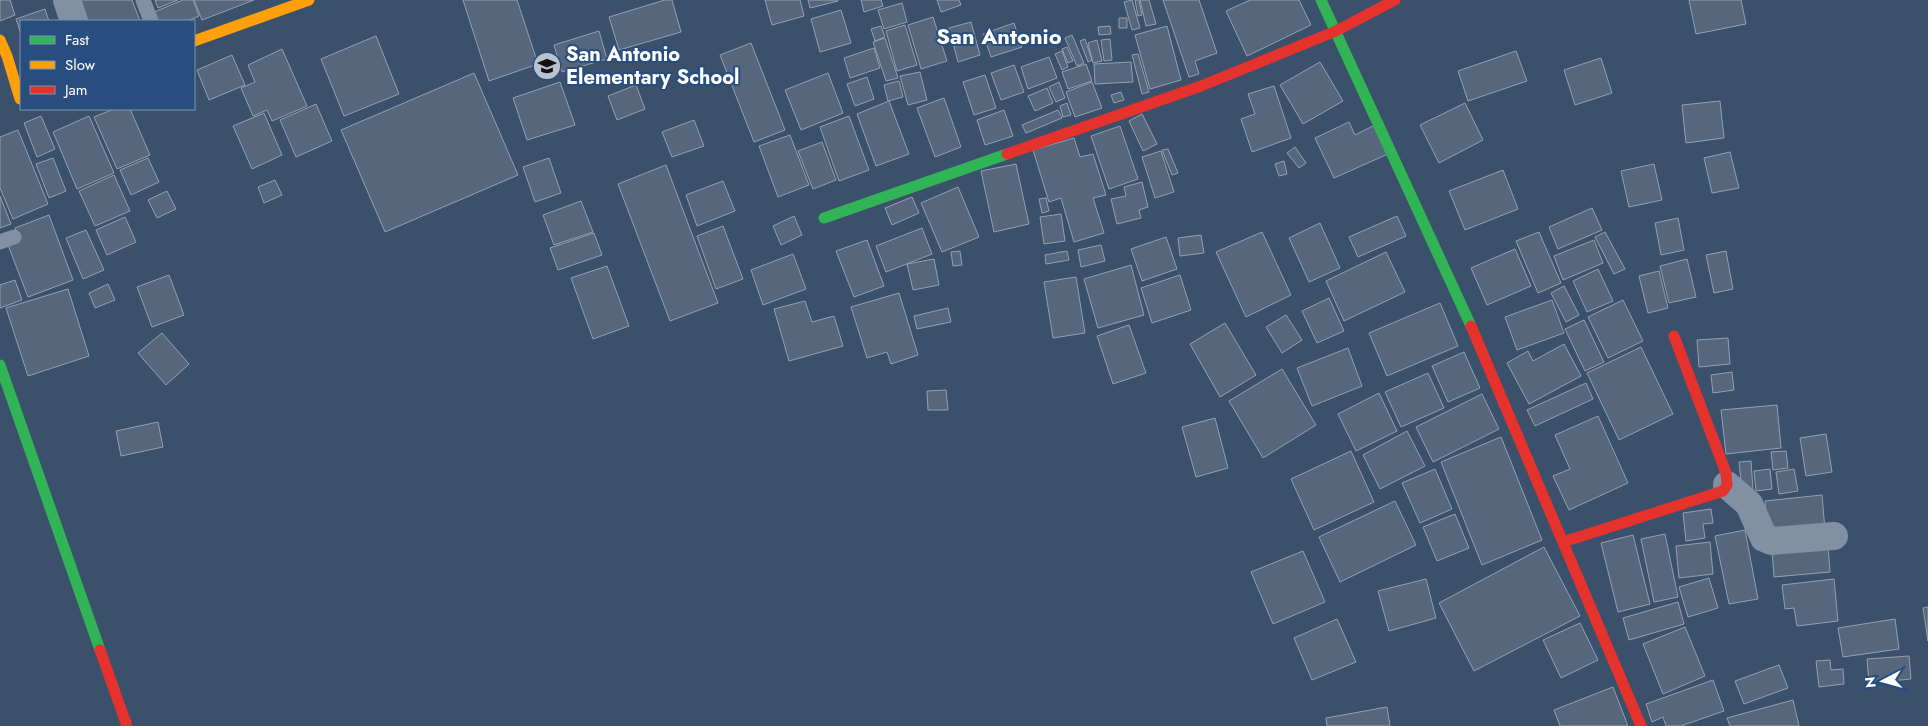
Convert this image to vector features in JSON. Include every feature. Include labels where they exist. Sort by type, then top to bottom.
[{"type":"street","points":[[67,0],[74,20]]},
{"type":"street","points":[[195,40],[309,0]]},
{"type":"street","points":[[1321,0],[1455,289],[1641,726]]},
{"type":"street","points":[[824,218],[1201,86],[1336,31],[1395,0]]},
{"type":"street","points":[[0,40],[20,99],[6,105]]},
{"type":"street","points":[[1562,542],[1723,491],[1727,485],[1726,473],[1674,336]]},
{"type":"street","points":[[0,365],[127,726]]},
{"type":"street","points":[[1727,485],[1748,504],[1764,538],[1771,541],[1834,536]]},
{"type":"lane","points":[[143,0],[151,20]]},
{"type":"lane","points":[[0,242],[14,237]]},
{"type":"building","points":[[0,0],[10,0],[15,15],[0,21]]},
{"type":"building","points":[[77,0],[132,0],[140,20],[84,20]]},
{"type":"building","points":[[155,0],[178,0],[158,8]]},
{"type":"building","points":[[183,0],[193,0],[199,16],[190,20],[158,20],[154,12]]},
{"type":"building","points":[[194,0],[254,0],[202,20]]},
{"type":"building","points":[[463,0],[517,0],[538,64],[489,81]]},
{"type":"building","points":[[665,0],[672,0],[681,32],[619,50],[609,17]]},
{"type":"building","points":[[765,0],[800,0],[804,16],[772,25]]},
{"type":"building","points":[[808,0],[838,0],[838,1],[810,8]]},
{"type":"building","points":[[861,0],[881,0],[883,6],[864,12]]},
{"type":"building","points":[[937,0],[959,0],[961,5],[941,12]]},
{"type":"building","points":[[1132,0],[1140,28],[1132,30],[1124,2]]},
{"type":"building","points":[[1135,0],[1139,0],[1142,15],[1138,16]]},
{"type":"building","points":[[1140,0],[1149,0],[1156,24],[1146,26]]},
{"type":"building","points":[[1163,0],[1199,0],[1217,53],[1195,61],[1199,74],[1189,77]]},
{"type":"building","points":[[1250,0],[1299,0],[1311,25],[1247,56],[1226,11]]},
{"type":"building","points":[[1689,0],[1741,0],[1746,24],[1696,34]]},
{"type":"building","points":[[902,3],[907,22],[884,29],[878,10]]},
{"type":"building","points":[[45,9],[49,20],[20,20],[20,31],[16,19]]},
{"type":"building","points":[[841,10],[851,43],[820,52],[811,19]]},
{"type":"building","points":[[933,17],[947,61],[921,69],[908,25]]},
{"type":"building","points":[[1119,18],[1127,18],[1127,28],[1119,28]]},
{"type":"building","points":[[971,22],[980,55],[958,62],[949,28]]},
{"type":"building","points":[[1014,23],[1022,47],[991,57],[983,34]]},
{"type":"building","points":[[905,25],[917,65],[897,71],[886,31]]},
{"type":"building","points":[[881,26],[885,37],[875,41],[871,29]]},
{"type":"building","points":[[1110,26],[1111,34],[1099,35],[1098,27]]},
{"type":"building","points":[[1167,26],[1181,80],[1150,89],[1135,35]]},
{"type":"building","points":[[599,31],[607,59],[562,72],[554,45]]},
{"type":"building","points":[[1072,35],[1084,63],[1077,66],[1065,38]]},
{"type":"building","points":[[376,36],[399,94],[344,116],[321,59]]},
{"type":"building","points":[[885,38],[898,78],[886,81],[873,42]]},
{"type":"building","points":[[1085,39],[1092,60],[1088,62],[1080,41]]},
{"type":"building","points":[[1110,39],[1112,60],[1104,61],[1101,40]]},
{"type":"building","points":[[1097,40],[1102,61],[1093,63],[1088,43]]},
{"type":"building","points":[[751,43],[785,130],[754,142],[720,55]]},
{"type":"building","points":[[1067,47],[1073,61],[1068,63],[1062,49]]},
{"type":"building","points":[[874,48],[880,68],[850,78],[844,58]]},
{"type":"building","points":[[282,49],[307,106],[272,121],[267,110],[253,116],[241,88],[255,82],[248,65]]},
{"type":"building","points":[[1062,51],[1068,67],[1062,70],[1055,54]]},
{"type":"building","points":[[1516,51],[1527,81],[1468,101],[1458,71]]},
{"type":"building","points":[[1138,54],[1149,92],[1142,94],[1132,55]]},
{"type":"building","points":[[232,55],[245,85],[209,100],[197,70]]},
{"type":"building","points":[[1049,57],[1057,78],[1028,89],[1021,67]]},
{"type":"building","points":[[1601,58],[1612,93],[1575,105],[1564,70]]},
{"type":"building","points":[[1131,62],[1133,82],[1095,84],[1094,64]]},
{"type":"building","points":[[1320,62],[1343,101],[1303,124],[1280,85]]},
{"type":"building","points":[[1086,64],[1092,81],[1068,89],[1062,72]]},
{"type":"building","points":[[1014,65],[1024,92],[1001,100],[991,73]]},
{"type":"building","points":[[920,72],[927,100],[908,105],[900,76]]},
{"type":"building","points":[[474,73],[518,175],[385,232],[341,130]]},
{"type":"building","points":[[828,73],[843,113],[801,130],[785,90]]},
{"type":"building","points":[[985,75],[996,108],[974,115],[963,82]]},
{"type":"building","points":[[867,77],[874,99],[855,106],[847,84]]},
{"type":"building","points":[[899,81],[903,97],[888,101],[884,85]]},
{"type":"building","points":[[560,82],[575,125],[527,140],[513,98]]},
{"type":"building","points":[[1059,82],[1065,98],[1056,102],[1049,87]]},
{"type":"building","points":[[1092,82],[1102,108],[1075,117],[1066,92]]},
{"type":"building","points":[[636,85],[645,109],[617,120],[608,96]]},
{"type":"building","points":[[1274,86],[1291,138],[1252,152],[1241,119],[1255,114],[1248,94]]},
{"type":"building","points":[[1047,88],[1053,103],[1035,111],[1028,96]]},
{"type":"building","points":[[1121,92],[1124,100],[1114,103],[1111,95]]},
{"type":"building","points":[[944,98],[961,147],[935,157],[917,108]]},
{"type":"building","points":[[889,101],[909,154],[876,166],[857,114]]},
{"type":"building","points":[[1720,101],[1724,138],[1686,143],[1682,105]]},
{"type":"building","points":[[1067,103],[1071,115],[1063,117],[1060,106]]},
{"type":"building","points":[[1465,103],[1483,140],[1439,163],[1420,125]]},
{"type":"building","points":[[316,104],[332,141],[296,157],[280,120]]},
{"type":"building","points":[[112,110],[130,110],[150,155],[117,169],[94,117]]},
{"type":"building","points":[[1004,110],[1013,136],[985,145],[977,120]]},
{"type":"building","points":[[1058,110],[1062,118],[1026,133],[1022,125]]},
{"type":"building","points":[[264,113],[282,155],[252,169],[233,126]]},
{"type":"building","points":[[1142,114],[1157,144],[1143,151],[1129,121]]},
{"type":"building","points":[[41,116],[55,149],[37,157],[24,123]]},
{"type":"building","points":[[89,116],[114,173],[77,189],[53,132]]},
{"type":"building","points":[[849,116],[869,170],[839,181],[820,127]]},
{"type":"building","points":[[694,120],[704,146],[672,157],[662,132]]},
{"type":"building","points":[[1349,122],[1355,135],[1375,125],[1388,154],[1334,178],[1315,138]]},
{"type":"building","points":[[1120,126],[1138,179],[1109,189],[1091,136]]},
{"type":"building","points":[[18,130],[48,204],[13,219],[0,188],[0,137]]},
{"type":"building","points":[[790,135],[809,185],[778,197],[759,146]]},
{"type":"building","points":[[1074,138],[1080,157],[1093,154],[1106,195],[1093,198],[1104,233],[1074,242],[1061,198],[1049,202],[1033,150]]},
{"type":"building","points":[[822,142],[836,180],[813,189],[798,151]]},
{"type":"building","points":[[1295,147],[1306,163],[1299,168],[1287,153]]},
{"type":"building","points":[[1168,149],[1178,173],[1172,175],[1162,150]]},
{"type":"building","points":[[1161,151],[1174,192],[1155,198],[1142,157]]},
{"type":"building","points":[[1730,152],[1739,188],[1712,193],[1704,158]]},
{"type":"building","points":[[53,158],[66,191],[49,198],[36,164]]},
{"type":"building","points":[[148,158],[159,182],[131,195],[120,170]]},
{"type":"building","points":[[549,158],[561,193],[535,202],[523,167]]},
{"type":"building","points":[[1284,161],[1287,174],[1279,176],[1275,164]]},
{"type":"building","points":[[1016,164],[1029,224],[994,232],[981,171]]},
{"type":"building","points":[[1654,164],[1662,200],[1629,207],[1621,171]]},
{"type":"building","points":[[666,165],[718,303],[670,321],[618,184]]},
{"type":"building","points":[[1503,170],[1518,209],[1465,230],[1449,191]]},
{"type":"building","points":[[114,175],[130,211],[95,226],[79,191]]},
{"type":"building","points":[[275,180],[282,195],[264,203],[258,187]]},
{"type":"building","points":[[723,181],[735,211],[697,226],[686,195]]},
{"type":"building","points":[[1142,182],[1148,207],[1139,210],[1141,218],[1117,224],[1111,199],[1126,196],[1124,187]]},
{"type":"building","points":[[958,187],[979,237],[942,252],[921,203]]},
{"type":"building","points":[[167,191],[176,209],[157,218],[148,200]]},
{"type":"building","points":[[0,196],[11,224],[0,228]]},
{"type":"building","points":[[912,197],[919,213],[892,225],[885,208]]},
{"type":"building","points":[[1046,198],[1049,211],[1042,213],[1039,199]]},
{"type":"building","points":[[581,201],[593,232],[554,245],[543,215]]},
{"type":"building","points":[[1592,208],[1602,230],[1558,249],[1549,227]]},
{"type":"building","points":[[1061,214],[1065,241],[1044,244],[1040,217]]},
{"type":"building","points":[[49,215],[73,280],[28,297],[8,245],[19,240],[15,228]]},
{"type":"building","points":[[794,216],[802,235],[781,245],[773,226]]},
{"type":"building","points":[[1397,216],[1406,236],[1358,257],[1349,237]]},
{"type":"building","points":[[125,217],[136,242],[107,255],[96,230]]},
{"type":"building","points":[[1678,218],[1684,250],[1661,255],[1655,223]]},
{"type":"building","points":[[1320,223],[1340,268],[1309,282],[1289,238]]},
{"type":"building","points":[[723,226],[743,279],[716,289],[697,236]]},
{"type":"building","points":[[922,228],[932,254],[886,272],[876,246]]},
{"type":"building","points":[[86,230],[104,270],[83,279],[66,238]]},
{"type":"building","points":[[1262,232],[1291,295],[1246,317],[1216,252]]},
{"type":"building","points":[[1539,232],[1561,283],[1538,293],[1516,241]]},
{"type":"building","points":[[1605,232],[1625,269],[1614,274],[1595,237]]},
{"type":"building","points":[[594,233],[602,255],[558,270],[550,248]]},
{"type":"building","points":[[1201,235],[1204,253],[1180,256],[1178,238]]},
{"type":"building","points":[[1166,237],[1177,269],[1142,281],[1131,249]]},
{"type":"building","points":[[867,240],[884,286],[854,297],[836,251]]},
{"type":"building","points":[[1594,240],[1603,263],[1563,280],[1554,256]]},
{"type":"building","points":[[1101,245],[1105,261],[1081,267],[1078,250]]},
{"type":"building","points":[[1515,249],[1531,286],[1487,305],[1471,268]]},
{"type":"building","points":[[960,251],[962,265],[953,266],[951,252]]},
{"type":"building","points":[[1067,251],[1069,260],[1046,264],[1045,255]]},
{"type":"building","points":[[1726,251],[1733,289],[1714,293],[1706,255]]},
{"type":"building","points":[[1386,252],[1405,292],[1344,321],[1326,281]]},
{"type":"building","points":[[793,254],[806,289],[763,305],[751,270]]},
{"type":"building","points":[[934,259],[939,285],[913,290],[907,264]]},
{"type":"building","points":[[1687,259],[1696,297],[1669,303],[1660,266]]},
{"type":"building","points":[[1131,265],[1144,315],[1098,328],[1084,279]]},
{"type":"building","points":[[607,266],[629,326],[593,339],[571,278]]},
{"type":"building","points":[[1598,269],[1613,301],[1587,312],[1573,281]]},
{"type":"building","points":[[1659,271],[1668,308],[1648,313],[1639,276]]},
{"type":"building","points":[[169,275],[184,315],[152,327],[137,287]]},
{"type":"building","points":[[1180,275],[1191,310],[1152,323],[1141,288]]},
{"type":"building","points":[[1076,277],[1085,333],[1053,338],[1044,282]]},
{"type":"building","points":[[15,280],[22,300],[0,308],[0,285]]},
{"type":"building","points":[[108,284],[115,300],[95,308],[89,293]]},
{"type":"building","points":[[1564,286],[1579,315],[1566,322],[1551,293]]},
{"type":"building","points":[[68,289],[89,356],[28,376],[6,308]]},
{"type":"building","points":[[899,293],[918,355],[891,364],[887,352],[867,358],[851,307]]},
{"type":"building","points":[[1329,298],[1344,331],[1317,343],[1302,311]]},
{"type":"building","points":[[1552,300],[1564,333],[1517,350],[1505,317]]},
{"type":"building","points":[[1623,300],[1643,341],[1608,358],[1588,317]]},
{"type":"building","points":[[805,301],[812,322],[834,316],[843,346],[789,361],[774,309]]},
{"type":"building","points":[[1440,303],[1458,346],[1387,376],[1369,333]]},
{"type":"building","points":[[948,308],[951,322],[917,329],[914,316]]},
{"type":"building","points":[[1286,315],[1302,340],[1282,353],[1266,327]]},
{"type":"building","points":[[1584,320],[1604,362],[1585,371],[1565,329]]},
{"type":"building","points":[[1225,323],[1256,375],[1220,397],[1190,344]]},
{"type":"building","points":[[1129,325],[1146,373],[1113,384],[1097,336]]},
{"type":"building","points":[[162,333],[189,364],[166,385],[138,353]]},
{"type":"building","points":[[1728,338],[1730,364],[1699,367],[1697,340]]},
{"type":"building","points":[[1564,344],[1581,376],[1529,404],[1507,363],[1528,351],[1533,361]]},
{"type":"building","points":[[1641,347],[1673,414],[1619,440],[1587,373]]},
{"type":"building","points":[[1348,348],[1362,386],[1312,406],[1297,368]]},
{"type":"building","points":[[1464,352],[1480,388],[1448,402],[1432,366]]},
{"type":"building","points":[[1282,369],[1316,425],[1263,458],[1229,401]]},
{"type":"building","points":[[1732,372],[1734,390],[1713,393],[1711,375]]},
{"type":"building","points":[[1428,373],[1444,408],[1401,427],[1385,392]]},
{"type":"building","points":[[1586,383],[1593,399],[1535,426],[1527,410]]},
{"type":"building","points":[[946,390],[948,410],[928,410],[927,391]]},
{"type":"building","points":[[1379,393],[1397,431],[1356,451],[1338,414]]},
{"type":"building","points":[[1482,394],[1499,429],[1433,462],[1416,427]]},
{"type":"building","points":[[1777,405],[1781,448],[1726,454],[1721,410]]},
{"type":"building","points":[[1598,416],[1628,483],[1569,510],[1553,476],[1570,469],[1555,435]]},
{"type":"building","points":[[1215,418],[1228,468],[1196,477],[1182,427]]},
{"type":"building","points":[[158,422],[163,447],[121,456],[116,431]]},
{"type":"building","points":[[1407,431],[1425,466],[1380,489],[1363,455]]},
{"type":"building","points":[[1826,434],[1832,472],[1806,476],[1800,438]]},
{"type":"building","points":[[1501,437],[1542,540],[1482,565],[1441,462]]},
{"type":"building","points":[[1351,451],[1374,502],[1314,530],[1291,479]]},
{"type":"building","points":[[1786,451],[1788,468],[1773,470],[1771,452]]},
{"type":"building","points":[[1751,461],[1753,490],[1742,491],[1739,462]]},
{"type":"building","points":[[1435,469],[1452,509],[1420,523],[1402,483]]},
{"type":"building","points":[[1770,469],[1772,489],[1756,491],[1754,471]]},
{"type":"building","points":[[1794,469],[1798,491],[1779,494],[1776,472]]},
{"type":"building","points":[[1822,495],[1825,530],[1768,535],[1765,501]]},
{"type":"building","points":[[1395,501],[1416,545],[1340,582],[1319,537]]},
{"type":"building","points":[[1711,509],[1713,523],[1703,524],[1705,538],[1686,541],[1683,513]]},
{"type":"building","points":[[1455,514],[1469,548],[1437,561],[1423,527]]},
{"type":"building","points":[[1745,530],[1758,599],[1729,604],[1715,536]]},
{"type":"building","points":[[1665,534],[1678,597],[1654,602],[1641,539]]},
{"type":"building","points":[[1633,535],[1650,604],[1618,612],[1601,543]]},
{"type":"building","points":[[1710,542],[1713,574],[1679,578],[1676,546]]},
{"type":"building","points":[[1828,545],[1830,572],[1774,577],[1772,549]]},
{"type":"building","points":[[1544,547],[1580,616],[1474,671],[1439,603]]},
{"type":"building","points":[[1303,551],[1325,602],[1273,624],[1251,572]]},
{"type":"building","points":[[1709,578],[1718,608],[1688,617],[1679,587]]},
{"type":"building","points":[[1426,579],[1436,618],[1389,631],[1378,591]]},
{"type":"building","points":[[1834,579],[1838,621],[1797,626],[1794,608],[1785,609],[1782,585]]},
{"type":"building","points":[[1678,602],[1684,624],[1629,640],[1623,618]]},
{"type":"building","points":[[1928,607],[1928,641],[1923,608]]},
{"type":"building","points":[[1337,619],[1356,662],[1312,680],[1294,638]]},
{"type":"building","points":[[1895,619],[1899,649],[1843,657],[1838,628]]},
{"type":"building","points":[[1580,623],[1598,660],[1561,678],[1543,640]]},
{"type":"building","points":[[1685,627],[1705,676],[1663,694],[1643,644]]},
{"type":"building","points":[[1909,656],[1911,679],[1869,683],[1867,659]]},
{"type":"building","points":[[1830,660],[1831,670],[1843,669],[1844,684],[1819,687],[1816,661]]},
{"type":"building","points":[[1779,665],[1788,688],[1744,704],[1735,681]]},
{"type":"building","points":[[1713,680],[1724,711],[1681,726],[1666,726],[1663,717],[1652,722],[1646,704]]},
{"type":"building","points":[[1613,687],[1628,726],[1560,726],[1554,710]]},
{"type":"building","points":[[1793,700],[1799,726],[1730,726],[1727,718]]},
{"type":"building","points":[[1387,707],[1390,726],[1327,726],[1326,718]]},
{"type":"traffic: fast","points":[[1321,0],[1471,326]]},
{"type":"traffic: fast","points":[[824,218],[1007,154]]},
{"type":"traffic: fast","points":[[0,365],[100,650]]},
{"type":"traffic: slow","points":[[195,41],[309,0]]},
{"type":"traffic: slow","points":[[0,40],[20,99]]},
{"type":"traffic: jam","points":[[1007,154],[1201,86],[1336,31],[1395,0]]},
{"type":"traffic: jam","points":[[1471,326],[1641,726]]},
{"type":"traffic: jam","points":[[1563,542],[1723,491],[1727,485],[1726,473],[1674,336]]},
{"type":"traffic: jam","points":[[100,650],[127,726]]},
{"type":"place","name":"San Antonio Elementary School","points":[[547,66]]},
{"type":"district","name":"San Antonio","points":[[999,36]]}]
